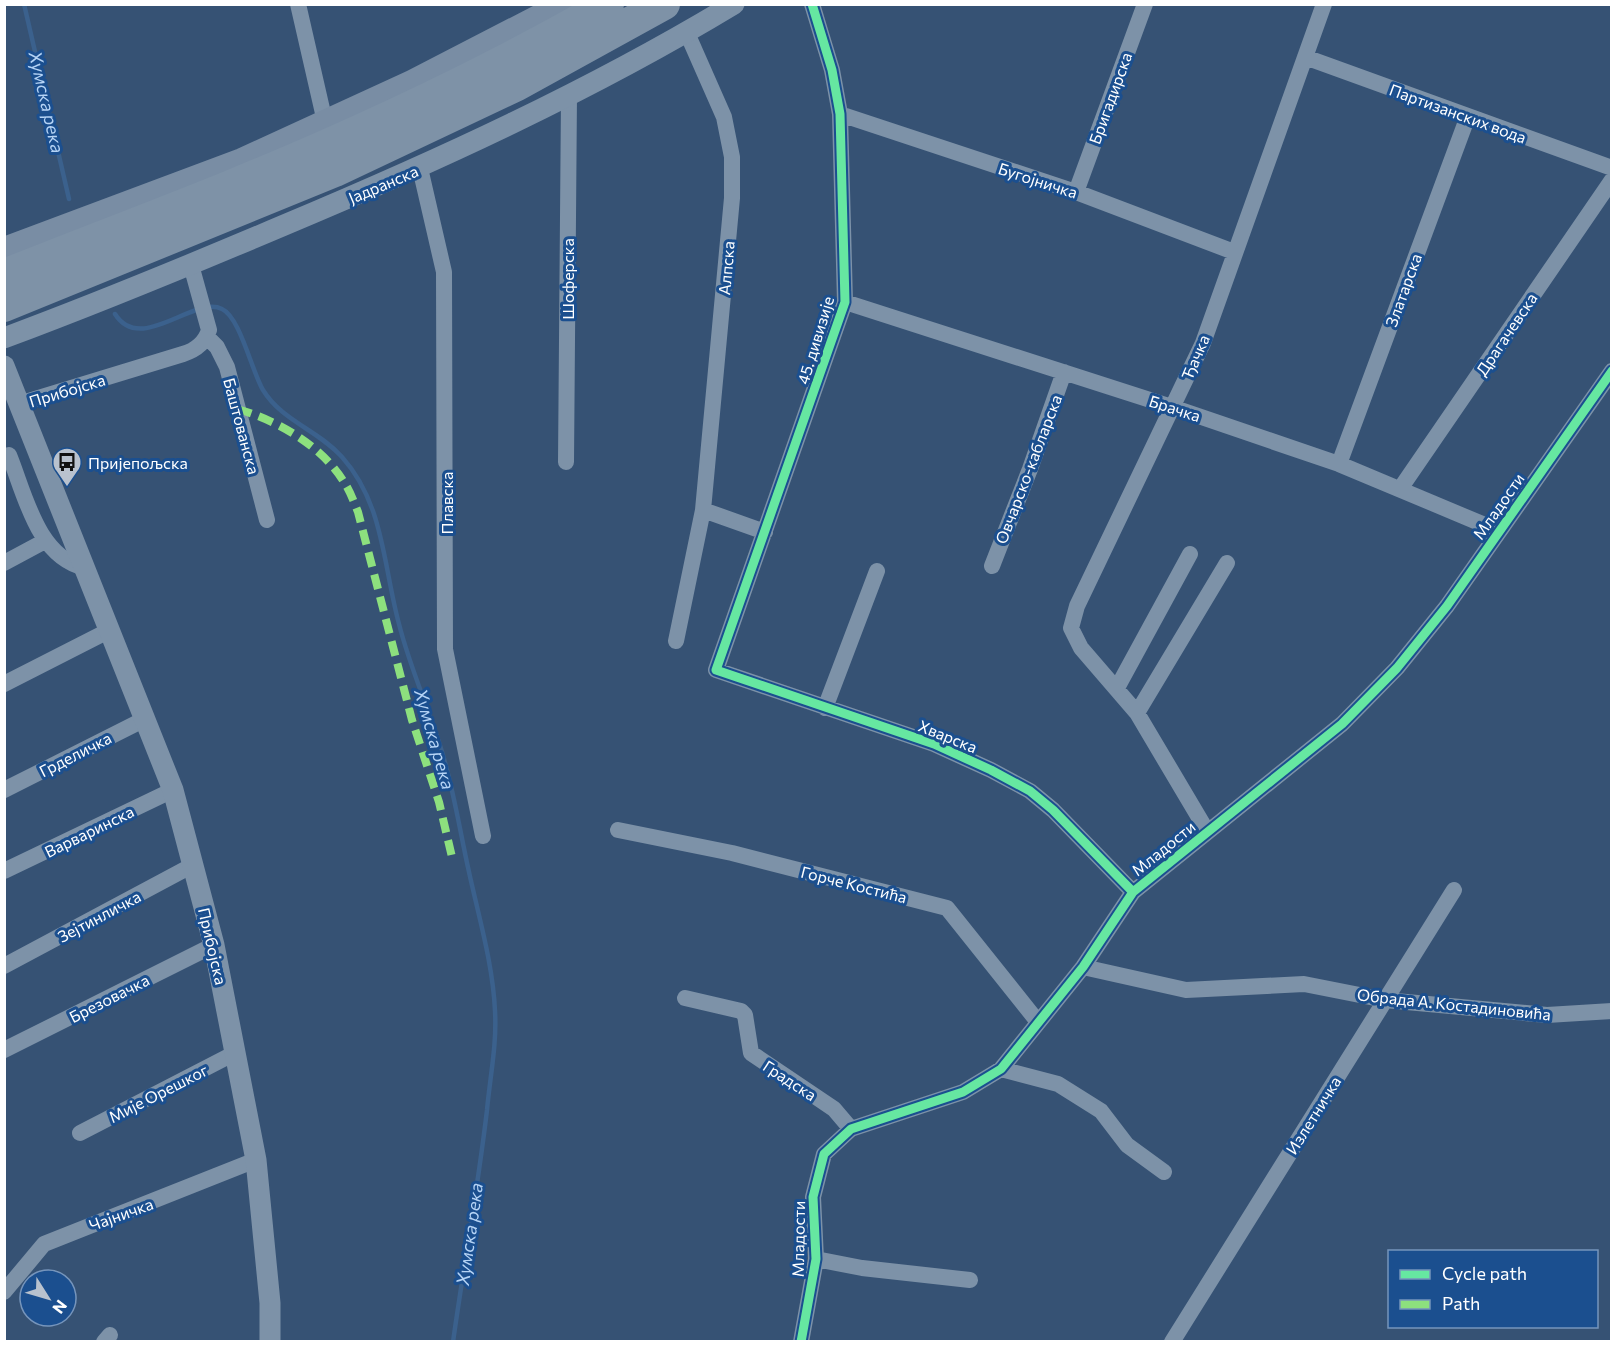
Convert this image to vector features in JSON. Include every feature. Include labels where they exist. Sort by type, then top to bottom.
[{"type":"highway","points":[[7,312],[227,187],[388,117],[496,64],[608,4]]},
{"type":"highway","points":[[7,312],[335,171],[517,85],[664,4]]},
{"type":"main road","points":[[4,249],[155,195],[325,122],[412,82],[563,4]]},
{"type":"street","points":[[298,4],[325,122]]},
{"type":"street","name":"Јадранска","points":[[7,312],[191,265],[420,168],[569,96],[687,33],[734,4]]},
{"type":"street","name":"45. дивизије","points":[[716,670],[845,302],[840,114],[832,70],[812,4]]},
{"type":"street","name":"Бригадирска","points":[[1076,192],[1145,4]]},
{"type":"street","name":"Ђачка","points":[[1207,831],[1137,713],[1077,642],[1071,628],[1073,618],[1203,343],[1324,4]]},
{"type":"street","name":"Алпска","points":[[676,641],[703,510],[727,266],[732,157],[724,117],[687,33]]},
{"type":"street","name":"Партизанских вода","points":[[1305,57],[1611,168]]},
{"type":"street","name":"Шоферска","points":[[566,462],[569,96]]},
{"type":"street","name":"Бугојничка","points":[[840,114],[1076,192],[1234,252]]},
{"type":"street","name":"Златарска","points":[[1339,464],[1468,116]]},
{"type":"street","name":"Плавска","points":[[420,168],[444,272],[445,649],[483,836]]},
{"type":"street","name":"Драгачевска","points":[[1400,489],[1611,180]]},
{"type":"street","points":[[191,265],[208,320],[207,337]]},
{"type":"street","name":"Брачка","points":[[845,302],[1172,407],[1339,464],[1499,531]]},
{"type":"street","name":"Прибојска","points":[[207,337],[190,352],[19,404],[173,790],[214,945],[256,1160],[270,1303],[270,1341]]},
{"type":"street","name":"Баштованска","points":[[207,337],[217,347],[226,367],[267,520]]},
{"type":"street","points":[[4,366],[19,404]]},
{"type":"street","name":"Младости","points":[[801,1341],[816,1259],[813,1197],[825,1154],[851,1129],[963,1092],[1001,1069],[1083,967],[1133,892],[1334,730],[1369,697],[1423,638],[1611,371]]},
{"type":"street","name":"Овчарско-кабларска","points":[[992,566],[1030,469],[1064,372]]},
{"type":"street","points":[[7,456],[45,541],[68,562],[85,568]]},
{"type":"street","points":[[703,510],[765,532]]},
{"type":"street","points":[[4,563],[45,541]]},
{"type":"street","points":[[1117,688],[1190,554]]},
{"type":"street","points":[[1137,713],[1227,563]]},
{"type":"street","points":[[825,708],[877,571]]},
{"type":"street","points":[[4,684],[110,630]]},
{"type":"street","name":"Хварска","points":[[716,670],[934,744],[1030,791],[1053,810],[1133,892]]},
{"type":"street","name":"Грделичка","points":[[4,790],[145,719]]},
{"type":"street","name":"Варваринска","points":[[4,872],[173,790]]},
{"type":"street","name":"Горче Костића","points":[[618,830],[732,853],[947,908],[1038,1022]]},
{"type":"street","name":"Зејтинличка","points":[[4,966],[193,865]]},
{"type":"street","name":"Излетничка","points":[[1172,1341],[1454,890]]},
{"type":"street","name":"Брезовачка","points":[[4,1050],[214,945]]},
{"type":"street","name":"Обрада А. Костадиновића","points":[[1083,967],[1186,990],[1304,984],[1385,1000],[1547,1015],[1611,1011]]},
{"type":"street","name":"Градска","points":[[685,998],[741,1011],[745,1015],[750,1053],[834,1109],[851,1129]]},
{"type":"street","name":"Мије Орешког","points":[[80,1133],[235,1053]]},
{"type":"street","points":[[1001,1069],[1058,1084],[1101,1111],[1127,1145],[1164,1172]]},
{"type":"street","name":"Чајничка","points":[[4,1292],[44,1244],[256,1160]]},
{"type":"street","points":[[816,1259],[861,1268],[970,1280]]},
{"type":"waterway","name":"Хумска река","points":[[24,4],[69,199]]},
{"type":"waterway","name":"Хумска река","points":[[115,314],[126,325],[139,329],[153,327],[197,310],[210,307],[222,309],[240,333],[259,382],[271,401],[342,457],[356,475],[374,515],[403,640],[437,736],[450,782],[494,994],[493,1060],[453,1342]]},
{"type":"marked path","points":[[237,409],[283,427],[311,446],[335,469],[350,493],[358,512],[412,720],[439,802],[452,857]]},
{"type":"cycle path","points":[[812,4],[832,70],[840,114],[845,302],[716,670],[934,744],[991,770],[1030,791],[1053,810],[1133,892]]},
{"type":"cycle path","points":[[801,1342],[816,1259],[813,1197],[824,1154],[851,1129],[963,1092],[1001,1069],[1083,967],[1133,892],[1342,724],[1397,668],[1447,606],[1612,371]]},
{"type":"place","name":"Пријепољска","points":[[67,488]]}]
